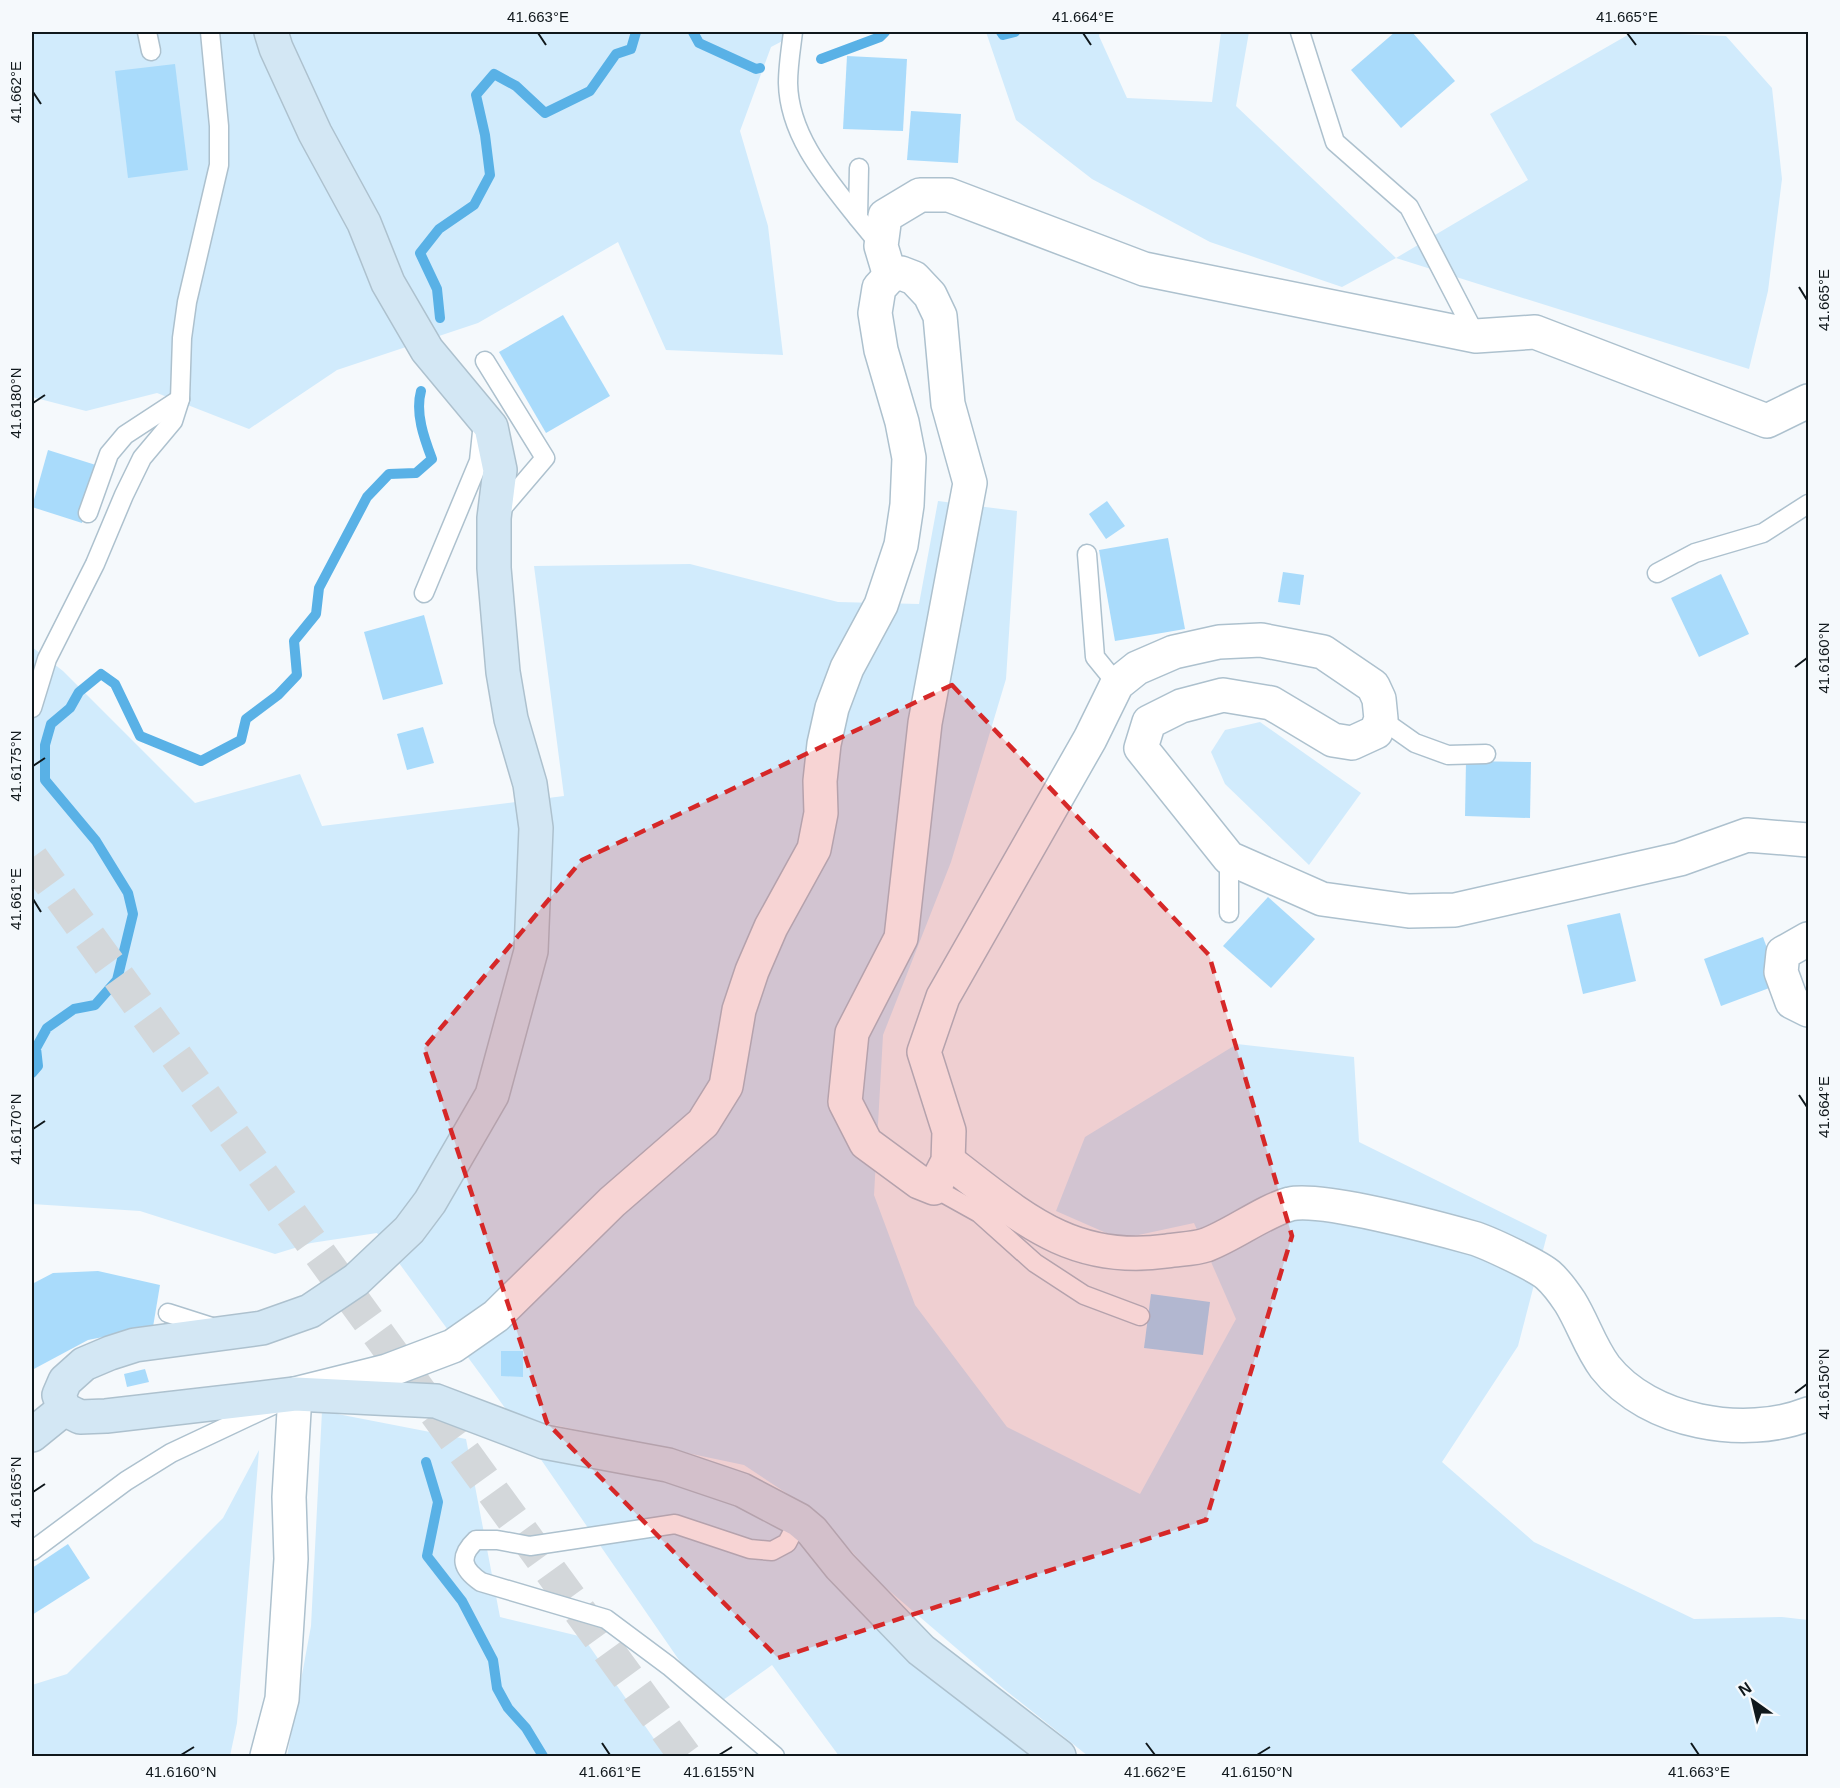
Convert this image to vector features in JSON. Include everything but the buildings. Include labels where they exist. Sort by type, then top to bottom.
[{"type":"street","points":[[271,32],[276,48],[315,133],[364,223],[388,283],[427,350],[491,427],[500,470],[494,518],[494,568],[503,672],[511,719],[530,784],[536,828],[531,951],[492,1095],[430,1202],[409,1230],[356,1280],[310,1311],[262,1328],[135,1345],[84,1364],[65,1381],[59,1395],[64,1409],[80,1417],[296,1394],[339,1385],[409,1363],[453,1346],[487,1322],[612,1202],[703,1123],[726,1086],[739,1010],[752,971],[771,927],[814,849],[820,813],[820,781],[824,744],[832,708],[847,668],[881,605],[901,545],[907,505],[909,458],[902,422],[881,350],[875,313],[886,261],[885,216],[920,195],[949,195],[1144,269],[1476,336],[1535,332],[1767,421],[1809,401]]},
{"type":"street","points":[[886,261],[901,273],[914,278],[930,295],[940,316],[948,404],[970,483],[925,723],[901,938],[852,1033],[845,1102],[866,1143],[919,1182],[941,1174],[1058,1238],[1103,1252],[1151,1253],[1204,1246],[1290,1204],[1330,1204],[1476,1239],[1547,1274],[1570,1302],[1588,1341],[1606,1368],[1632,1391],[1661,1408],[1695,1422],[1735,1425],[1789,1422],[1809,1414]]},
{"type":"street","points":[[941,1174],[949,1131],[924,1052],[943,998],[1090,740],[1117,684],[1137,668],[1174,652],[1219,642],[1261,640],[1323,652],[1372,686],[1379,699],[1381,719],[1376,732],[1352,743],[1333,740],[1271,703],[1223,695],[1181,706],[1149,722],[1141,748],[1229,858],[1322,899],[1409,911],[1455,910],[1680,859],[1747,835],[1809,840]]},
{"type":"street","points":[[1809,939],[1783,953],[1781,972],[1792,1002],[1809,1010]]},
{"type":"street","points":[[296,1394],[436,1401],[544,1442],[668,1465],[742,1490],[799,1520],[812,1531],[840,1566],[921,1650],[1059,1756]]},
{"type":"street","points":[[267,1756],[282,1699],[291,1559],[289,1497],[296,1394]]},
{"type":"street","points":[[32,1435],[64,1409]]},
{"type":"lane","points":[[147,32],[151,51]]},
{"type":"lane","points":[[32,708],[47,659],[95,564],[128,485],[142,458],[173,421],[180,399],[182,338],[187,302],[219,165],[219,126],[210,32]]},
{"type":"lane","points":[[793,32],[788,84],[798,128],[821,172],[858,218],[886,261]]},
{"type":"lane","points":[[1300,32],[1335,142],[1409,207],[1476,336]]},
{"type":"lane","points":[[858,218],[859,168]]},
{"type":"lane","points":[[485,361],[546,458],[494,518]]},
{"type":"lane","points":[[424,592],[479,460],[483,433],[454,382]]},
{"type":"lane","points":[[88,513],[109,454],[125,435],[180,399]]},
{"type":"lane","points":[[1657,573],[1695,553],[1763,533],[1809,504]]},
{"type":"lane","points":[[1087,554],[1095,657],[1117,684]]},
{"type":"lane","points":[[1381,719],[1414,743],[1448,755],[1486,753]]},
{"type":"lane","points":[[1229,858],[1229,913]]},
{"type":"lane","points":[[941,1174],[979,1213],[1035,1263],[1084,1295],[1140,1316]]},
{"type":"lane","points":[[168,1313],[229,1332]]},
{"type":"lane","points":[[32,1551],[126,1481],[171,1454],[296,1394]]},
{"type":"lane","points":[[775,1756],[669,1666],[606,1619],[481,1582],[468,1573],[464,1560],[467,1548],[476,1540],[497,1540],[530,1546],[675,1524],[750,1549],[772,1551],[787,1543],[799,1520]]},
{"type":"highlighted area","points":[[952,685],[1209,955],[1292,1236],[1206,1520],[778,1658],[547,1423],[424,1048],[582,860]]},
{"type":"shaded area","points":[[32,32],[794,32],[792,36],[771,47],[740,131],[768,226],[783,355],[666,350],[618,242],[478,323],[337,370],[249,429],[157,393],[86,411],[32,397]]},
{"type":"shaded area","points":[[986,32],[1100,32],[1099,36],[1127,98],[1212,102],[1221,32],[1249,32],[1236,106],[1396,258],[1342,287],[1210,242],[1092,179],[1016,120]]},
{"type":"shaded area","points":[[1633,32],[1726,36],[1772,88],[1782,179],[1768,291],[1749,369],[1396,258],[1528,180],[1490,114]]},
{"type":"shaded area","points":[[938,501],[1017,511],[1006,679],[951,862],[883,1035],[874,1195],[915,1305],[1007,1427],[1140,1494],[1236,1319],[1194,1223],[1120,1239],[1056,1211],[1085,1137],[1237,1044],[1354,1057],[1359,1142],[1547,1235],[1518,1346],[1442,1462],[1534,1542],[1694,1619],[1782,1617],[1808,1620],[1808,1756],[1088,1756],[1004,1689],[879,1582],[818,1514],[744,1465],[554,1425],[572,1434],[772,1505],[1040,1756],[839,1756],[772,1665],[712,1708],[511,1416],[377,1233],[311,1243],[275,1254],[140,1211],[32,1204],[32,647],[63,671],[195,803],[300,774],[322,826],[564,796],[534,566],[690,564],[838,602],[919,604]]},
{"type":"shaded area","points":[[1260,722],[1361,793],[1309,865],[1225,784],[1211,752],[1225,730]]},
{"type":"shaded area","points":[[322,1411],[466,1439],[500,1617],[583,1637],[666,1756],[287,1756],[311,1626]]},
{"type":"shaded area","points":[[259,1450],[237,1723],[230,1756],[32,1756],[32,1685],[67,1674],[223,1518]]},
{"type":"waterway","points":[[440,318],[437,289],[420,253],[439,229],[474,205],[490,175],[485,135],[476,95],[494,74],[516,86],[545,113],[590,91],[616,54],[631,49],[636,32]]},
{"type":"waterway","points":[[693,32],[699,43],[756,69],[760,68]]},
{"type":"waterway","points":[[821,59],[880,37],[885,32]]},
{"type":"waterway","points":[[1001,32],[1003,35],[1015,32]]},
{"type":"waterway","points":[[32,1073],[38,1066],[36,1048],[47,1028],[74,1009],[95,1005],[117,980],[133,914],[128,893],[96,841],[45,780],[45,745],[51,724],[70,708],[79,692],[101,674],[115,684],[140,736],[201,761],[241,740],[246,719],[278,695],[297,675],[294,641],[316,614],[319,588],[367,497],[389,474],[416,473],[432,459],[420,417],[421,391]]},
{"type":"waterway","points":[[426,1462],[438,1502],[427,1556],[462,1601],[493,1660],[497,1688],[508,1708],[526,1728],[543,1756]]},
{"type":"tunnel","points":[[32,858],[685,1756]]}]
